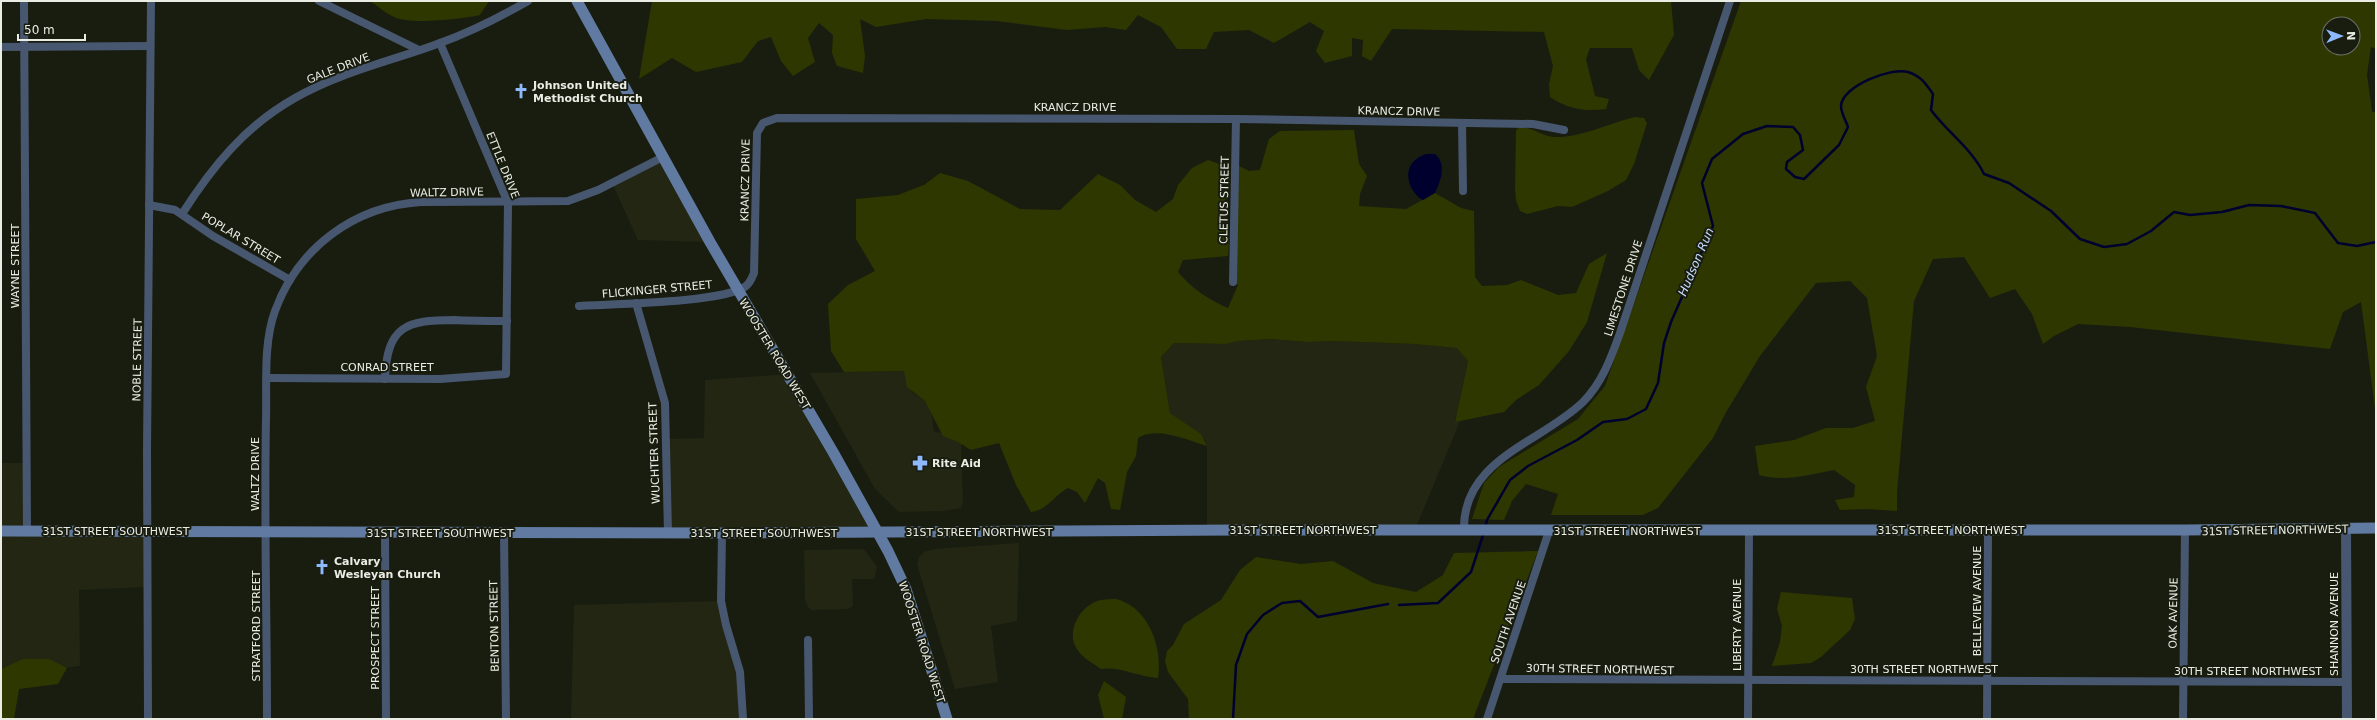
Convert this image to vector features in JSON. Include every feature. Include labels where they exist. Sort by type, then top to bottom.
[{"type":"main road","name":"WOOSTER ROAD WEST","points":[[576,1],[737,290],[879,533],[906,589],[947,719]]},
{"type":"main road","name":"31ST STREET NORTHWEST","points":[[879,533],[1464,529],[1479,531],[1549,531],[2185,530],[2376,528]]},
{"type":"main road","name":"31ST STREET SOUTHWEST","points":[[1,531],[879,533]]},
{"type":"street","name":"WAYNE STREET","points":[[24,1],[28,531]]},
{"type":"street","name":"NOBLE STREET","points":[[148,719],[147,532],[151,1]]},
{"type":"street","points":[[319,1],[330,3],[419,50]]},
{"type":"street","name":"GALE DRIVE","points":[[182,214],[205,179],[225,154],[248,131],[274,111],[324,83],[440,43],[485,24],[528,1]]},
{"type":"street","name":"LIMESTONE DRIVE","points":[[1464,529],[1467,508],[1474,490],[1486,472],[1501,458],[1573,411],[1595,387],[1605,372],[1620,333],[1730,1]]},
{"type":"street","name":"ETTLE DRIVE","points":[[440,43],[508,202],[506,374]]},
{"type":"street","points":[[1,47],[150,46]]},
{"type":"street","name":"KRANCZ DRIVE","points":[[737,290],[751,281],[754,273],[755,144],[758,128],[769,120],[790,118],[1236,119],[1533,124],[1564,130]]},
{"type":"street","name":"CLETUS STREET","points":[[1233,282],[1236,119]]},
{"type":"street","points":[[1462,123],[1463,191]]},
{"type":"street","name":"WALTZ DRIVE","points":[[266,532],[270,329],[280,298],[290,280],[301,263],[330,234],[373,211],[421,202],[551,203],[576,199],[598,190],[663,158]]},
{"type":"street","points":[[149,205],[166,207],[182,214]]},
{"type":"street","name":"POPLAR STREET","points":[[182,214],[213,236],[290,280]]},
{"type":"street","name":"FLICKINGER STREET","points":[[579,306],[692,299],[737,290]]},
{"type":"street","name":"WUCHTER STREET","points":[[636,303],[665,403],[668,533]]},
{"type":"street","points":[[385,378],[388,352],[394,337],[406,326],[430,320],[507,321]]},
{"type":"street","name":"CONRAD STREET","points":[[268,378],[440,379],[506,374]]},
{"type":"street","name":"SHANNON AVENUE","points":[[2346,529],[2347,719]]},
{"type":"street","name":"LIBERTY AVENUE","points":[[1748,719],[1749,530]]},
{"type":"street","name":"BELLEVIEW AVENUE","points":[[1987,719],[1988,530]]},
{"type":"street","name":"OAK AVENUE","points":[[2183,719],[2185,530]]},
{"type":"street","name":"SOUTH AVENUE","points":[[1487,719],[1549,531]]},
{"type":"street","name":"STRATFORD STREET","points":[[266,532],[267,719]]},
{"type":"street","name":"PROSPECT STREET","points":[[385,533],[386,719]]},
{"type":"street","name":"BENTON STREET","points":[[504,533],[506,719]]},
{"type":"street","points":[[722,533],[721,601],[726,625],[740,672],[743,719]]},
{"type":"street","points":[[808,640],[810,719]]},
{"type":"street","name":"30TH STREET NORTHWEST","points":[[1501,679],[2347,682]]},
{"type":"shaded area","points":[[1426,154],[1435,154],[1439,158],[1442,173],[1435,193],[1423,200],[1418,197],[1412,189],[1408,178],[1408,172],[1412,163]]},
{"type":"shaded area","points":[[663,157],[710,242],[638,240],[612,183]]},
{"type":"shaded area","points":[[1271,339],[1307,342],[1333,341],[1414,344],[1457,348],[1463,354],[1468,361],[1455,421],[1461,419],[1417,525],[1207,528],[1207,446],[1205,440],[1170,413],[1161,357],[1174,343],[1226,344],[1238,341]]},
{"type":"shaded area","points":[[904,371],[912,392],[925,401],[931,410],[934,432],[952,434],[961,439],[963,503],[961,508],[943,511],[899,512],[875,489],[810,373]]},
{"type":"shaded area","points":[[788,374],[879,533],[668,533],[666,439],[704,438],[705,380]]},
{"type":"shaded area","points":[[1,463],[27,463],[28,531],[147,532],[147,587],[79,590],[80,666],[1,675]]},
{"type":"shaded area","points":[[1019,543],[1017,621],[991,626],[998,682],[955,689],[917,564],[919,557],[924,552],[934,549]]},
{"type":"shaded area","points":[[864,549],[877,567],[874,579],[852,579],[853,606],[848,609],[812,610],[808,607],[805,600],[804,550]]},
{"type":"shaded area","points":[[721,601],[736,656],[743,719],[571,719],[574,605]]},
{"type":"green space","points":[[370,1],[489,1],[480,15],[449,20],[412,21],[394,17]]},
{"type":"green space","points":[[652,1],[1671,1],[1674,35],[1649,80],[1639,70],[1632,48],[1590,48],[1586,59],[1595,96],[1609,99],[1606,109],[1598,110],[1577,109],[1550,97],[1549,84],[1553,66],[1544,32],[1392,29],[1371,61],[1362,56],[1363,40],[1352,38],[1352,56],[1325,63],[1316,51],[1324,31],[1310,22],[1274,43],[1249,30],[1214,32],[1206,49],[1177,49],[1161,27],[1138,15],[1126,30],[1105,27],[1067,30],[997,21],[926,19],[876,27],[860,19],[865,56],[863,73],[837,66],[832,53],[833,35],[819,23],[808,38],[815,62],[793,76],[781,61],[771,37],[758,41],[742,62],[696,72],[672,58],[639,79]]},
{"type":"green space","points":[[1741,1],[2376,1],[2376,49],[2371,47],[2367,75],[2372,112],[2376,112],[2376,416],[2361,302],[2343,312],[2330,349],[2130,327],[2078,324],[2054,336],[2043,344],[2032,314],[2015,289],[1990,298],[1964,257],[1933,259],[1914,301],[1897,492],[1897,511],[1867,509],[1840,510],[1835,500],[1854,497],[1855,485],[1834,470],[1806,476],[1787,478],[1759,475],[1755,446],[1794,440],[1826,428],[1853,428],[1875,421],[1866,387],[1877,356],[1867,298],[1850,281],[1816,283],[1760,356],[1725,414],[1713,438],[1658,508],[1643,515],[1551,515],[1558,494],[1526,484],[1512,501],[1504,520],[1472,519],[1484,483],[1499,467],[1578,419],[1605,386]]},
{"type":"green space","points":[[1635,117],[1644,118],[1647,123],[1634,164],[1626,180],[1608,191],[1572,207],[1558,206],[1527,214],[1520,211],[1516,200],[1515,188],[1516,131],[1519,127],[1529,128],[1554,137],[1564,137],[1585,133]]},
{"type":"green space","points":[[1354,130],[1359,164],[1367,176],[1360,194],[1359,206],[1406,209],[1435,193],[1461,208],[1474,211],[1475,277],[1482,286],[1507,285],[1521,280],[1558,295],[1576,293],[1589,264],[1607,253],[1587,322],[1569,351],[1539,385],[1516,400],[1504,412],[1455,422],[1468,361],[1457,348],[1414,344],[1333,341],[1307,342],[1271,339],[1238,341],[1226,344],[1174,343],[1161,357],[1170,413],[1201,434],[1207,446],[1172,435],[1154,433],[1138,438],[1136,456],[1127,472],[1120,510],[1111,509],[1105,483],[1098,478],[1085,503],[1077,492],[1068,488],[1042,508],[1031,512],[1016,485],[999,443],[971,450],[958,442],[943,436],[925,401],[907,387],[904,371],[844,372],[831,351],[828,304],[848,285],[875,271],[856,239],[856,199],[898,195],[924,185],[940,173],[968,181],[1020,209],[1060,210],[1098,174],[1120,185],[1135,200],[1156,212],[1173,199],[1178,185],[1192,168],[1208,160],[1222,165],[1225,180],[1229,237],[1228,256],[1183,260],[1178,272],[1201,293],[1228,308],[1238,285],[1233,282],[1235,164],[1249,171],[1260,170],[1269,139],[1280,131]]},
{"type":"green space","points":[[1538,551],[1473,719],[1189,719],[1188,699],[1168,672],[1165,661],[1167,651],[1173,645],[1184,624],[1221,600],[1240,570],[1256,557],[1301,564],[1333,561],[1373,583],[1416,592],[1443,575],[1454,553]]},
{"type":"green space","points":[[1781,592],[1852,598],[1855,619],[1850,630],[1821,657],[1811,663],[1772,666],[1780,642],[1782,626],[1777,609]]},
{"type":"green space","points":[[1116,599],[1127,603],[1137,610],[1145,619],[1151,630],[1158,654],[1158,678],[1122,670],[1108,668],[1101,669],[1085,658],[1077,649],[1073,634],[1077,619],[1081,613],[1094,603],[1103,600]]},
{"type":"green space","points":[[23,659],[49,659],[67,668],[58,684],[19,689],[14,719],[1,719],[1,669]]},
{"type":"green space","points":[[1104,681],[1126,697],[1122,719],[1104,719],[1098,695]]},
{"type":"waterway","name":"Hudson Run","points":[[1485,528],[1487,520],[1510,480],[1528,466],[1577,440],[1603,422],[1627,419],[1646,409],[1658,383],[1664,343],[1671,322],[1713,226],[1702,183],[1712,159],[1743,134],[1767,126],[1793,127],[1800,135],[1803,150],[1787,162],[1786,169],[1795,177],[1804,179],[1839,145],[1848,127],[1841,109],[1843,99],[1858,85],[1880,75],[1900,71],[1908,72],[1920,78],[1933,94],[1931,110],[1973,157],[1984,174],[2009,183],[2051,211],[2080,239],[2104,247],[2127,244],[2151,231],[2174,212],[2190,215],[2222,212],[2249,205],[2281,206],[2315,213],[2338,243],[2357,246],[2376,242]]},
{"type":"waterway","name":"Hudson Run","points":[[1399,605],[1438,603],[1471,572],[1484,532]]},
{"type":"waterway","name":"Hudson Run","points":[[1233,719],[1236,665],[1247,634],[1263,615],[1282,603],[1300,601],[1318,617],[1388,604]]},
{"type":"place","name":"Johnson United Methodist Church","points":[[521,91]]},
{"type":"place","name":"Rite Aid","points":[[920,463]]},
{"type":"place","name":"Calvary Wesleyan Church","points":[[322,567]]}]
